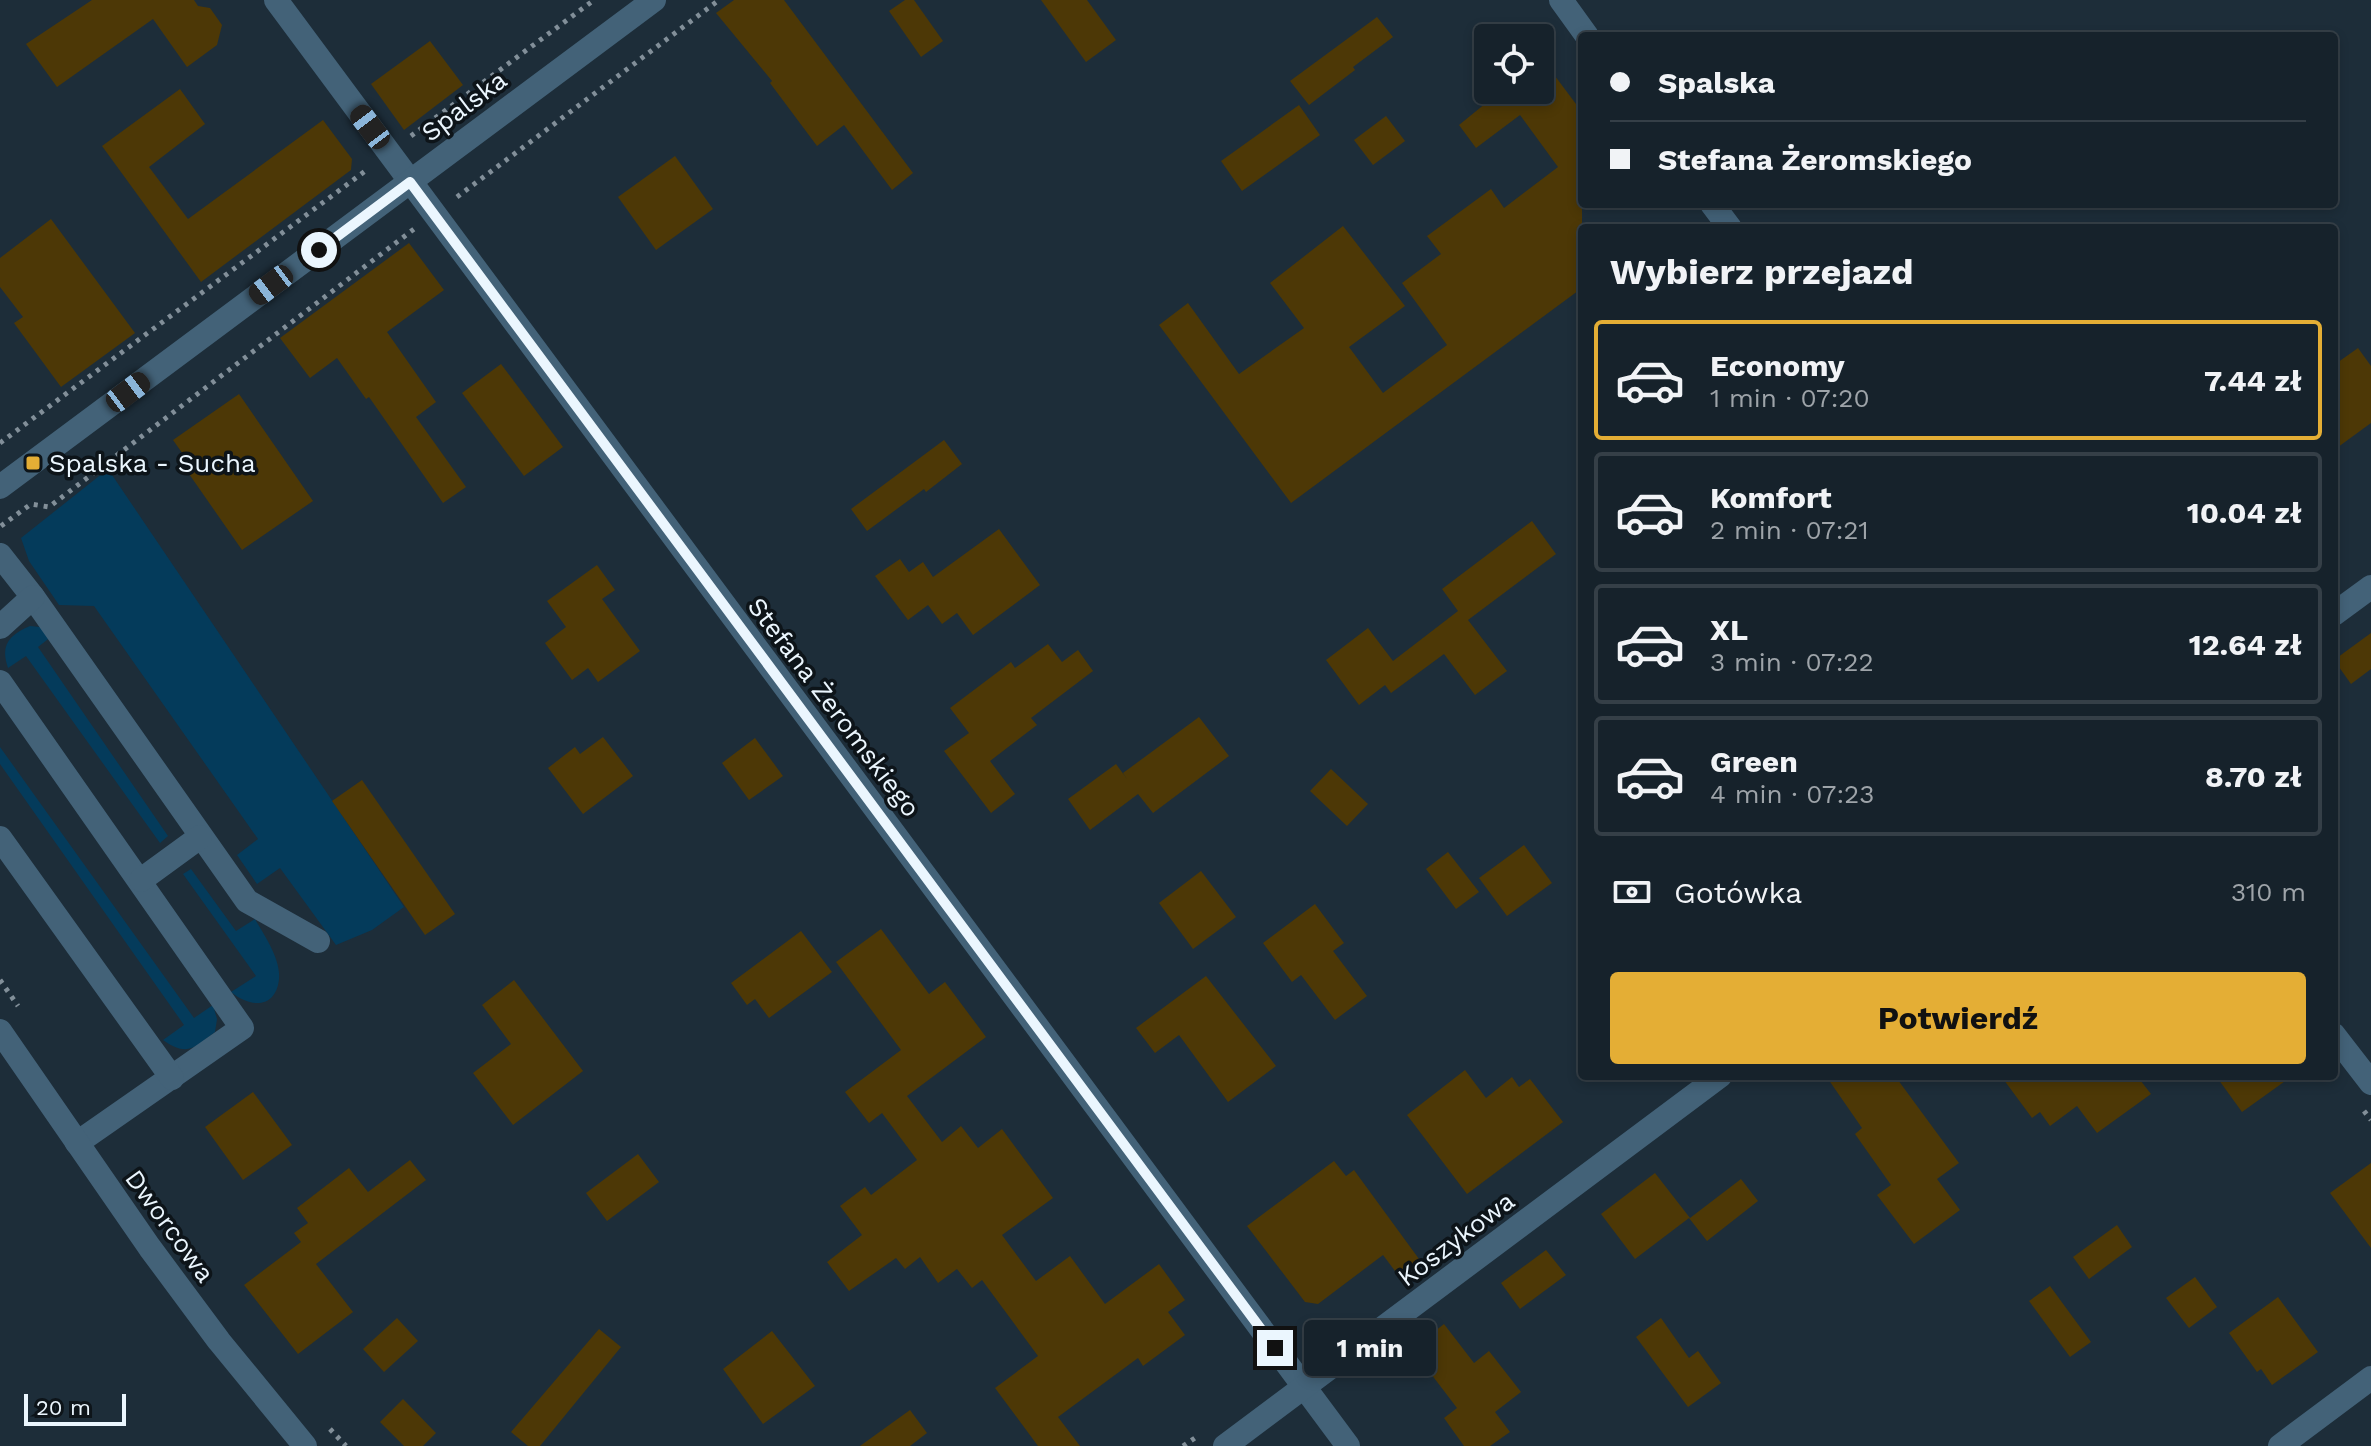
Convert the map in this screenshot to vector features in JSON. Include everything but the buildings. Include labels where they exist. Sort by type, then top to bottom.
[{"type":"street","name":"Stefana Żeromskiego","points":[[276,0],[1348,1446]]},
{"type":"street","name":"Spalska","points":[[0,487],[654,0]]},
{"type":"street","points":[[1561,0],[1584,32]]},
{"type":"street","points":[[0,555],[33,597],[247,901],[318,941]]},
{"type":"street","points":[[2338,611],[2371,587]]},
{"type":"street","points":[[0,627],[33,597]]},
{"type":"street","points":[[0,682],[242,1028],[77,1143]]},
{"type":"street","points":[[141,880],[200,837]]},
{"type":"street","points":[[0,838],[172,1078]]},
{"type":"street","name":"Dworcowa","points":[[0,1031],[219,1341],[305,1446]]},
{"type":"street","points":[[2338,1040],[2371,1083]]},
{"type":"street","name":"Koszykowa","points":[[1225,1446],[1715,1080]]},
{"type":"street","points":[[2280,1446],[2371,1378]]},
{"type":"path","points":[[402,143],[594,0]]},
{"type":"path","points":[[0,526],[31,504],[49,507],[719,0]]},
{"type":"path","points":[[0,443],[372,165]]},
{"type":"shaded area","points":[[108,469],[404,907],[372,930],[336,945],[280,868],[257,884],[237,855],[258,839],[94,606],[59,605],[29,561],[21,538]]},
{"type":"shaded area","points":[[30,626],[40,627],[52,636],[38,647],[168,836],[160,843],[26,656],[8,668],[5,653],[8,642]]},
{"type":"shaded area","points":[[0,747],[194,1018],[213,1005],[217,1019],[215,1032],[202,1042],[185,1049],[163,1040],[184,1025],[0,764]]},
{"type":"shaded area","points":[[191,869],[236,931],[255,919],[263,932],[279,971],[277,989],[268,1001],[254,1003],[231,992],[256,976],[183,874]]},
{"type":"place","name":"Spalska - Sucha","points":[[33,463]]},
{"type":"route","points":[[319,250],[410,182],[1275,1348]]}]
